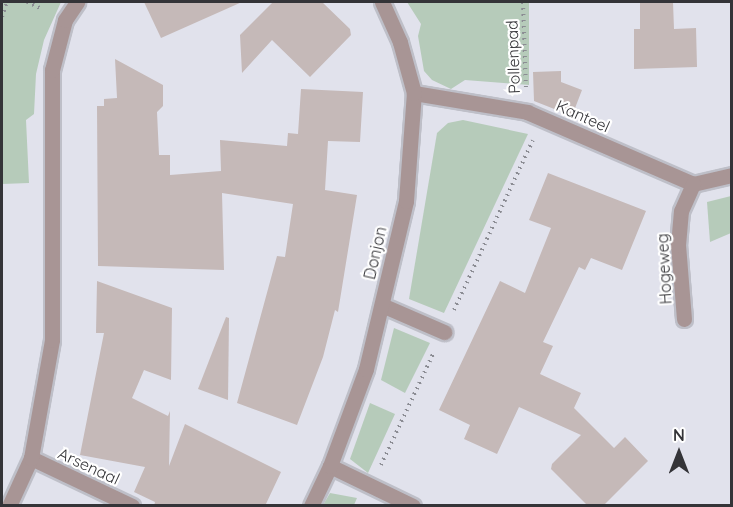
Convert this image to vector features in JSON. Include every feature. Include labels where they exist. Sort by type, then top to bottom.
[{"type":"street","points":[[9,506],[31,458],[51,340],[51,70],[65,20],[77,2]]},
{"type":"street","name":"Donjon","points":[[311,506],[330,466],[366,369],[406,201],[414,93],[400,42],[382,2]]},
{"type":"street","name":"Kanteel","points":[[414,93],[527,112],[693,184]]},
{"type":"street","points":[[693,184],[732,175]]},
{"type":"street","name":"Hogeweg","points":[[684,319],[678,245],[681,211],[693,184]]},
{"type":"street","points":[[382,305],[444,332]]},
{"type":"street","name":"Arsenaal","points":[[31,458],[132,506]]},
{"type":"street","points":[[330,466],[413,506]]},
{"type":"path","points":[[2,17],[8,2]]},
{"type":"path","name":"Pollenpad","points":[[523,2],[527,112]]},
{"type":"green space","points":[[2,2],[61,2],[44,40],[36,74],[34,114],[26,120],[29,183],[2,184]]},
{"type":"green space","points":[[407,2],[529,2],[529,85],[465,80],[451,89],[432,80],[424,71],[418,36],[421,24]]},
{"type":"green space","points":[[463,120],[528,134],[444,313],[409,299],[437,133],[448,123]]},
{"type":"green space","points":[[731,196],[731,233],[710,242],[707,202]]},
{"type":"green space","points":[[394,328],[430,343],[405,393],[381,380]]},
{"type":"green space","points":[[370,403],[395,414],[368,473],[350,459]]},
{"type":"green space","points":[[330,493],[357,498],[354,505],[323,505]]},
{"type":"building","points":[[144,2],[242,2],[161,38]]},
{"type":"building","points":[[273,2],[322,2],[350,29],[351,35],[310,77],[272,40],[242,73],[240,35]]},
{"type":"building","points":[[640,2],[673,2],[674,29],[696,28],[697,67],[634,69],[634,29],[640,29]]},
{"type":"building","points":[[115,59],[163,85],[163,106],[157,112],[159,155],[170,155],[170,175],[221,171],[220,140],[287,146],[288,133],[298,134],[301,89],[363,92],[360,142],[328,141],[325,190],[357,195],[338,312],[335,310],[323,357],[297,425],[237,403],[277,256],[285,257],[293,204],[222,193],[224,270],[98,266],[97,106],[104,106],[104,99],[117,98]]},
{"type":"building","points":[[561,71],[561,82],[582,90],[572,116],[534,101],[533,72]]},
{"type":"building","points":[[548,173],[646,211],[622,270],[591,258],[585,270],[579,267],[543,342],[553,346],[540,374],[581,393],[574,408],[614,448],[625,437],[648,461],[603,506],[588,506],[551,469],[552,464],[581,435],[519,407],[497,454],[464,439],[470,425],[439,410],[500,281],[525,293],[551,228],[529,220]]},
{"type":"building","points":[[97,281],[172,308],[171,380],[144,370],[132,398],[168,416],[170,411],[169,466],[185,424],[281,472],[265,506],[154,506],[155,502],[134,492],[145,467],[80,455],[104,333],[96,333]]},
{"type":"building","points":[[226,317],[229,318],[228,400],[198,389]]}]
